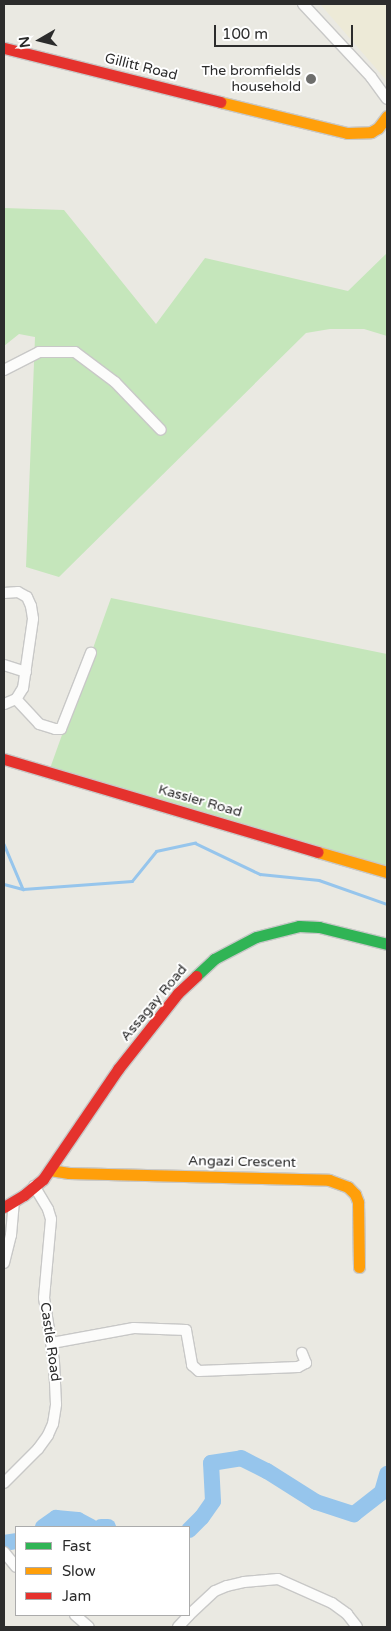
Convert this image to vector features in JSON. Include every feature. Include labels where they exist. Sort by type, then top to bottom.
[{"type":"street","points":[[303,4],[371,77],[387,99]]},
{"type":"street","name":"Gillitt Road","points":[[4,48],[347,133],[370,132],[386,118]]},
{"type":"street","points":[[7,367],[39,352],[74,352],[115,382],[161,430]]},
{"type":"street","points":[[4,594],[22,593],[31,606],[33,619],[23,688],[16,699],[4,704]]},
{"type":"street","points":[[16,699],[39,724],[61,729],[91,653]]},
{"type":"street","points":[[4,665],[26,672]]},
{"type":"street","name":"Kassier Road","points":[[4,759],[387,872]]},
{"type":"street","name":"Assagay Road","points":[[9,1204],[34,1186],[50,1170],[118,1069],[184,986],[214,959],[256,937],[299,926],[319,927],[387,944]]},
{"type":"street","name":"Angazi Crescent","points":[[50,1170],[69,1174],[329,1180],[348,1187],[355,1194],[358,1202],[359,1267]]},
{"type":"street","name":"Castle Road","points":[[4,1483],[38,1449],[53,1424],[57,1386],[44,1298],[51,1219],[48,1209],[34,1186]]},
{"type":"street","points":[[4,1263],[11,1235],[9,1204]]},
{"type":"street","points":[[52,1343],[128,1328],[187,1330],[192,1365],[199,1371],[298,1367],[306,1363],[302,1353]]},
{"type":"street","points":[[4,1552],[15,1566]]},
{"type":"street","points":[[190,1614],[215,1591],[236,1584],[278,1579],[332,1602],[347,1614],[356,1627]]},
{"type":"street","points":[[76,1616],[89,1627]]},
{"type":"street","points":[[178,1627],[188,1616]]},
{"type":"shaded area","points":[[320,4],[387,4],[387,81]]},
{"type":"green space","points":[[4,208],[64,210],[156,324],[205,258],[348,291],[387,253],[387,336],[364,329],[330,329],[306,333],[59,577],[26,567],[35,337],[19,334],[4,346]]},
{"type":"green space","points":[[111,598],[387,654],[387,875],[48,774]]},
{"type":"waterway","points":[[4,884],[23,889],[132,881],[156,851],[195,843],[260,874],[319,880],[387,904]]},
{"type":"waterway","points":[[4,844],[23,889]]},
{"type":"waterway","points":[[190,1529],[202,1517],[213,1501],[211,1463],[241,1458],[267,1471],[316,1502],[354,1514],[382,1492],[387,1474]]},
{"type":"waterway","points":[[44,1526],[56,1518],[78,1520],[89,1526]]},
{"type":"waterway","points":[[4,1543],[15,1541]]},
{"type":"traffic: fast","points":[[196,976],[214,959],[256,937],[299,926],[319,927],[387,944]]},
{"type":"traffic: slow","points":[[220,102],[347,133],[371,132],[378,128],[387,116]]},
{"type":"traffic: slow","points":[[318,852],[387,872]]},
{"type":"traffic: slow","points":[[50,1170],[69,1173],[329,1180],[348,1187],[355,1194],[358,1202],[359,1267]]},
{"type":"traffic: jam","points":[[4,48],[220,102]]},
{"type":"traffic: jam","points":[[4,759],[318,852]]},
{"type":"traffic: jam","points":[[4,1207],[24,1195],[43,1179],[118,1069],[178,993],[196,976]]},
{"type":"place","name":"The bromfields household","points":[[311,79]]}]
